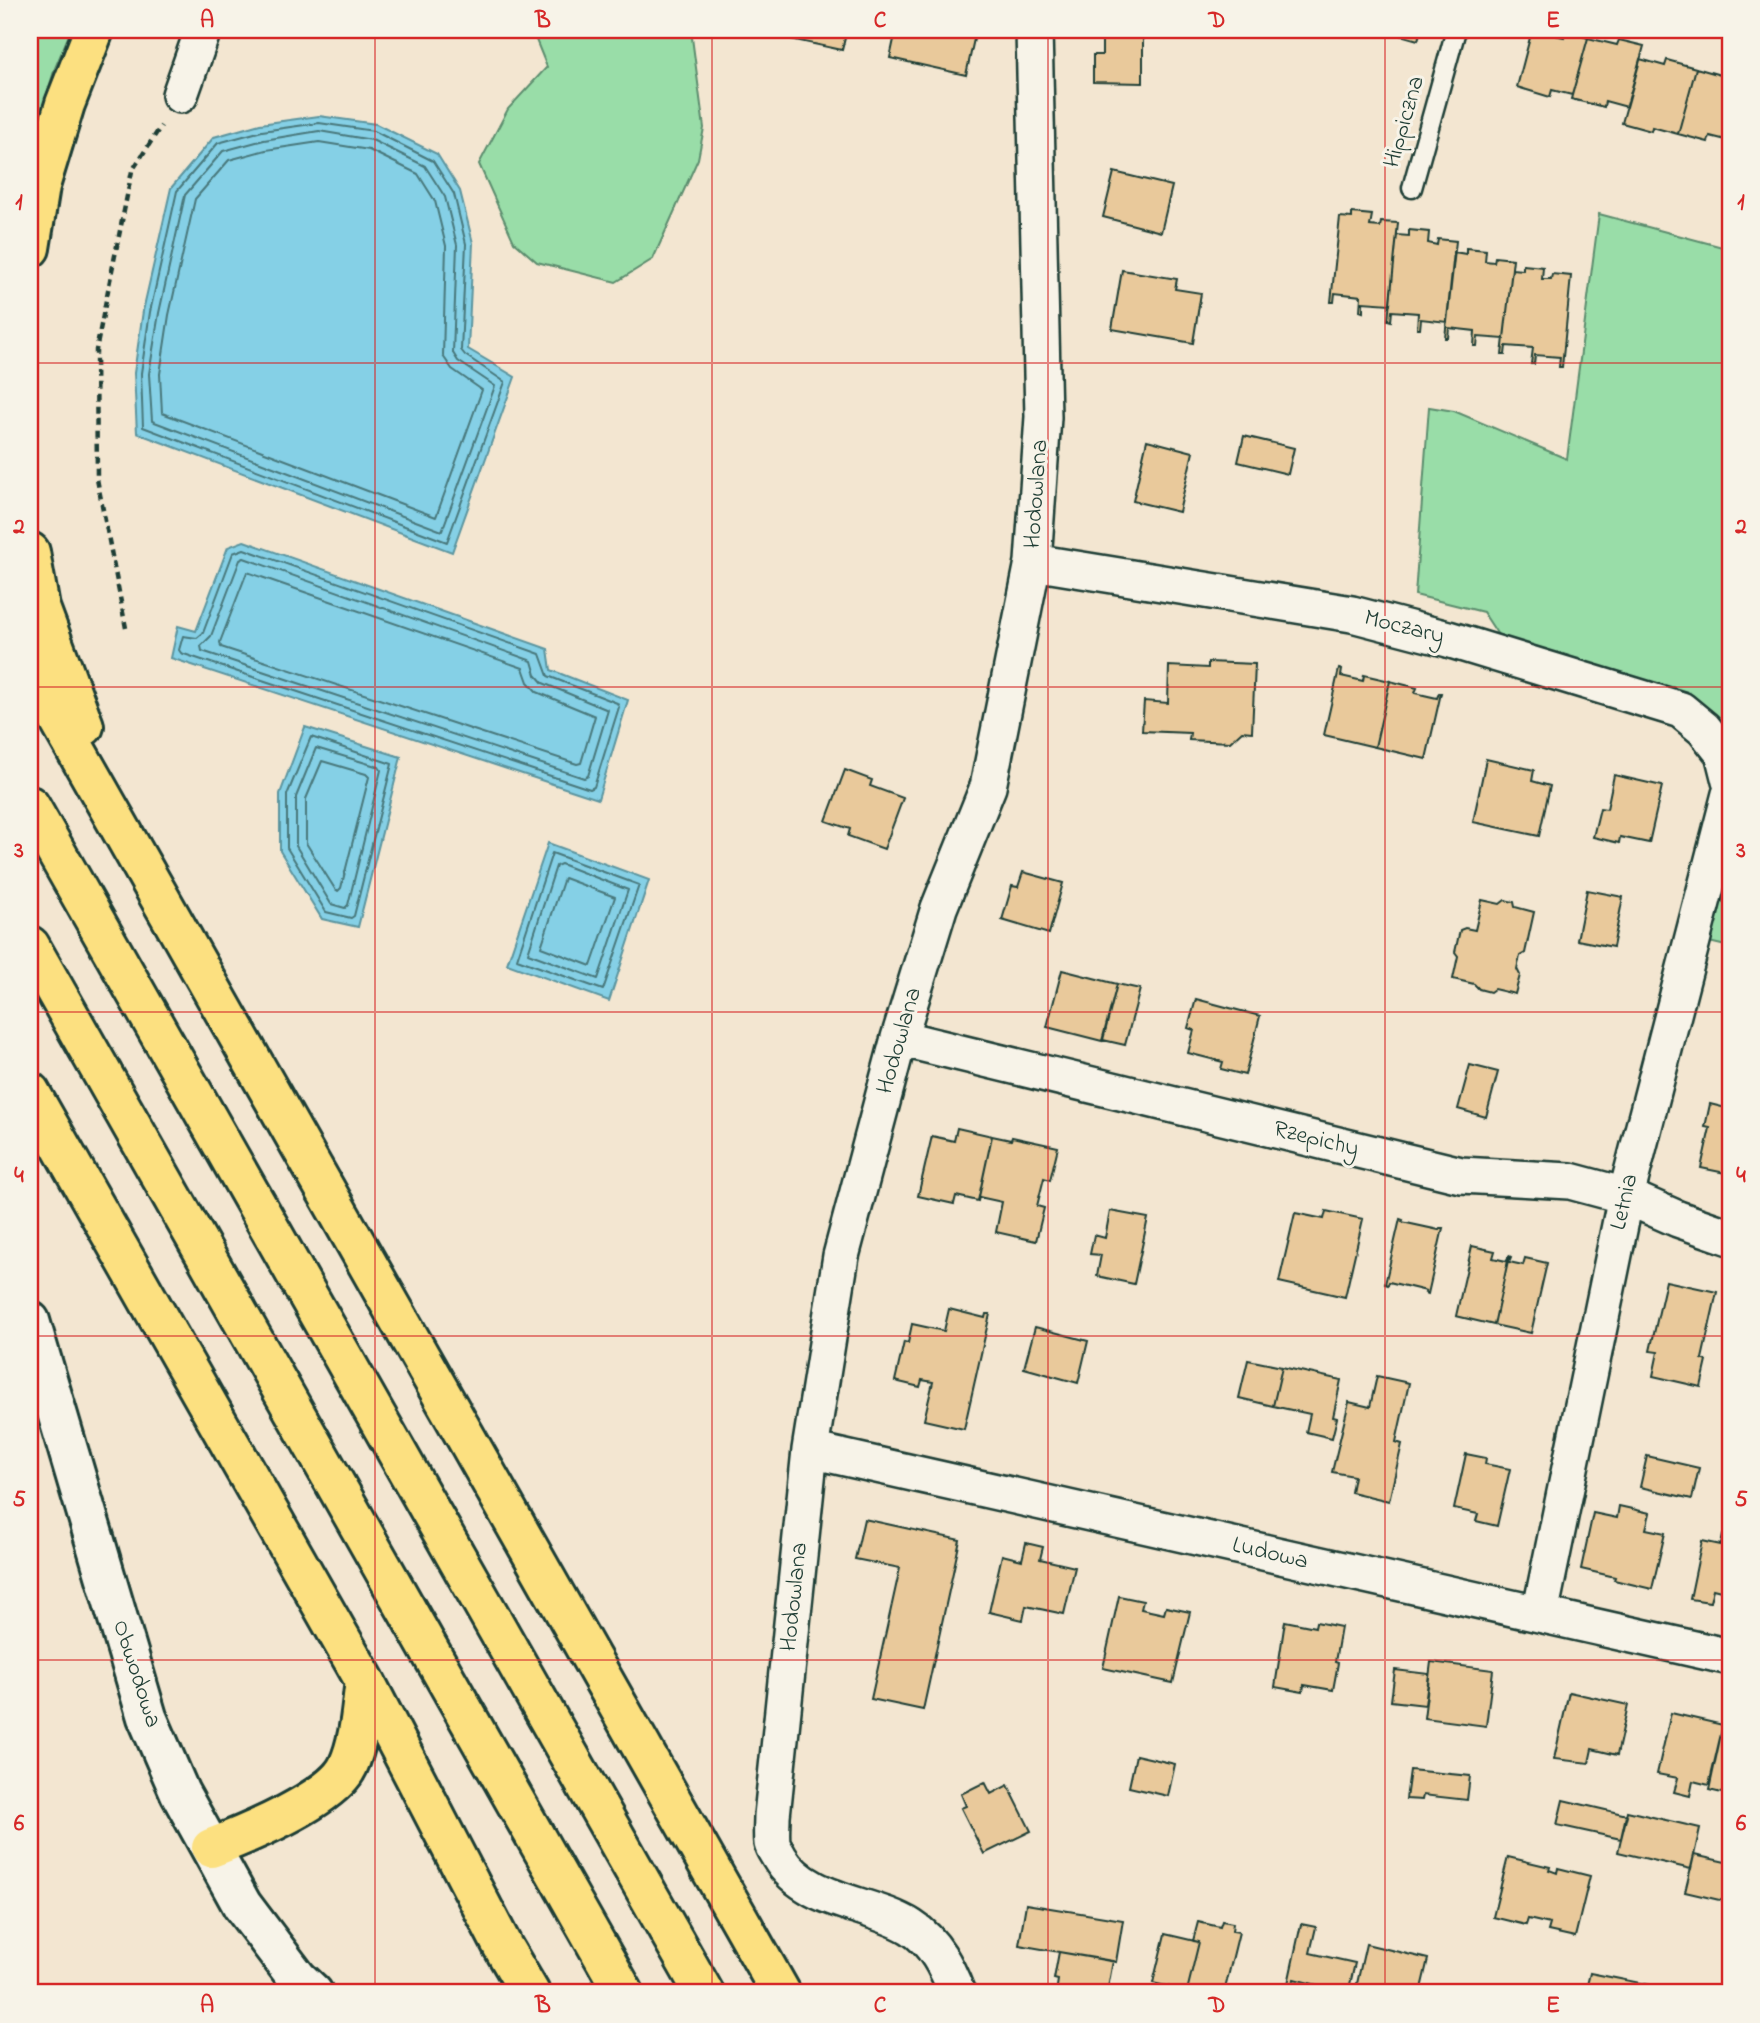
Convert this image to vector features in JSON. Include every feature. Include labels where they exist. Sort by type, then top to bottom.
[{"type":"highway","points":[[30,248],[40,186],[65,104],[94,30]]},
{"type":"highway","points":[[30,552],[40,608],[124,833]]},
{"type":"highway","points":[[30,669],[781,1993]]},
{"type":"highway","points":[[30,806],[704,1993]]},
{"type":"highway","points":[[30,946],[624,1993]]},
{"type":"highway","points":[[30,1092],[365,1681],[503,1947],[530,1993]]},
{"type":"highway","points":[[211,1848],[322,1796],[348,1768],[359,1730],[365,1681]]},
{"type":"street","points":[[180,95],[203,30]]},
{"type":"street","name":"Hodowlana","points":[[951,1978],[926,1941],[912,1927],[838,1900],[801,1880],[784,1865],[772,1845],[772,1816],[810,1450],[841,1256],[899,1038],[939,908],[988,787],[1033,562],[1043,417],[1034,30]]},
{"type":"street","name":"Moczary","points":[[1033,562],[1352,614],[1448,639],[1681,710],[1704,729],[1723,753],[1730,781]]},
{"type":"street","name":"Letnia","points":[[1540,1614],[1626,1196],[1730,794]]},
{"type":"street","name":"Rzepichy","points":[[899,1038],[1461,1175],[1570,1181],[1626,1196],[1678,1219],[1730,1237]]},
{"type":"street","name":"Obwodowa","points":[[30,1321],[147,1717],[180,1793],[242,1905],[298,1978],[313,1993]]},
{"type":"street","name":"Ludowa","points":[[810,1450],[1730,1657]]},
{"type":"lane","name":"Hippiczna","points":[[1412,188],[1456,30]]},
{"type":"path","points":[[126,628],[97,479],[96,349],[132,171],[180,95]]},
{"type":"green space","points":[[30,30],[71,30],[55,68],[30,148]]},
{"type":"green space","points":[[532,30],[691,30],[704,128],[698,159],[653,259],[616,282],[537,262],[514,242],[479,164],[508,109],[547,67]]},
{"type":"green space","points":[[1599,214],[1730,249],[1730,733],[1705,708],[1664,686],[1502,641],[1483,612],[1415,595],[1429,407],[1454,411],[1567,459]]},
{"type":"green space","points":[[1730,847],[1730,947],[1709,942]]},
{"type":"water","points":[[319,116],[376,124],[437,154],[460,191],[473,243],[468,349],[515,377],[452,552],[137,433],[134,373],[143,311],[171,188],[214,137],[260,124]]},
{"type":"water","points":[[244,541],[548,649],[551,670],[628,700],[598,799],[171,658],[178,626],[196,631],[228,547]]},
{"type":"water","points":[[305,727],[401,757],[358,927],[322,919],[280,851],[280,794]]},
{"type":"water","points":[[548,843],[649,880],[609,1001],[507,964]]},
{"type":"building","points":[[788,30],[847,30],[842,50],[786,38]]},
{"type":"building","points":[[896,30],[976,30],[966,75],[890,58]]},
{"type":"building","points":[[1102,30],[1143,30],[1143,83],[1093,82],[1093,55],[1102,55]]},
{"type":"building","points":[[1383,30],[1421,30],[1418,40]]},
{"type":"building","points":[[1532,30],[1564,37],[1566,31],[1588,38],[1572,95],[1552,90],[1550,97],[1517,87]]},
{"type":"building","points":[[1588,38],[1617,45],[1619,40],[1644,46],[1627,107],[1605,101],[1604,107],[1571,99]]},
{"type":"building","points":[[1640,59],[1665,66],[1667,60],[1696,68],[1678,134],[1652,127],[1651,131],[1622,123]]},
{"type":"building","points":[[1696,68],[1724,76],[1726,71],[1730,72],[1730,141],[1710,136],[1708,142],[1678,134]]},
{"type":"building","points":[[1114,172],[1172,186],[1161,232],[1103,217]]},
{"type":"building","points":[[1352,213],[1372,215],[1370,226],[1380,227],[1381,222],[1398,223],[1390,304],[1363,302],[1363,312],[1360,311],[1361,296],[1335,293],[1334,302],[1331,302],[1340,217],[1352,218]]},
{"type":"building","points":[[1409,230],[1429,232],[1428,243],[1437,245],[1438,239],[1456,241],[1447,322],[1421,319],[1420,329],[1417,329],[1418,313],[1392,311],[1391,321],[1388,320],[1397,235],[1409,236]]},
{"type":"building","points":[[1466,248],[1486,250],[1485,261],[1494,262],[1495,257],[1513,259],[1504,339],[1478,337],[1477,346],[1474,346],[1475,331],[1449,328],[1448,338],[1445,338],[1454,252],[1466,254]]},
{"type":"building","points":[[1523,265],[1543,267],[1542,279],[1551,279],[1552,274],[1571,276],[1562,367],[1559,367],[1560,357],[1535,355],[1534,364],[1531,364],[1533,348],[1506,346],[1505,355],[1502,355],[1512,269],[1523,270]]},
{"type":"building","points":[[1122,270],[1177,279],[1175,289],[1201,293],[1193,343],[1112,329]]},
{"type":"building","points":[[1244,436],[1294,448],[1288,474],[1238,462]]},
{"type":"building","points":[[1147,440],[1193,452],[1179,512],[1133,501]]},
{"type":"building","points":[[1208,662],[1255,664],[1252,732],[1242,731],[1230,742],[1189,740],[1190,733],[1142,731],[1144,701],[1168,703],[1169,666],[1208,668]]},
{"type":"building","points":[[1339,669],[1342,670],[1341,676],[1363,681],[1364,675],[1390,681],[1375,747],[1324,735]]},
{"type":"building","points":[[1390,681],[1417,688],[1415,693],[1437,698],[1441,693],[1426,759],[1375,747]]},
{"type":"building","points":[[1486,759],[1534,770],[1532,781],[1550,786],[1539,836],[1473,822]]},
{"type":"building","points":[[845,770],[872,780],[870,786],[903,798],[884,849],[848,836],[850,829],[826,821]]},
{"type":"building","points":[[1614,775],[1662,786],[1649,843],[1620,837],[1619,843],[1593,837],[1600,808],[1607,809]]},
{"type":"building","points":[[1023,872],[1063,883],[1049,934],[1002,920],[1012,886],[1018,887]]},
{"type":"building","points":[[1587,890],[1623,897],[1613,947],[1577,940]]},
{"type":"building","points":[[1482,900],[1500,904],[1505,900],[1514,902],[1515,907],[1534,912],[1525,953],[1520,956],[1517,969],[1520,975],[1515,994],[1494,989],[1490,992],[1479,989],[1474,984],[1453,979],[1460,930],[1475,930]]},
{"type":"building","points":[[1062,970],[1117,984],[1102,1041],[1047,1027]]},
{"type":"building","points":[[1117,984],[1140,989],[1125,1045],[1103,1040]]},
{"type":"building","points":[[1196,999],[1260,1016],[1245,1075],[1221,1069],[1223,1062],[1188,1053],[1194,1030],[1188,1028]]},
{"type":"building","points":[[1470,1065],[1498,1072],[1486,1117],[1458,1109]]},
{"type":"building","points":[[1710,1104],[1730,1109],[1730,1174],[1701,1168],[1710,1128],[1705,1127]]},
{"type":"building","points":[[957,1128],[992,1136],[978,1201],[956,1196],[954,1204],[918,1196],[932,1136],[954,1141]]},
{"type":"building","points":[[992,1136],[1011,1140],[1012,1137],[1058,1147],[1050,1180],[1044,1178],[1037,1206],[1044,1208],[1036,1241],[996,1232],[1002,1202],[979,1197]]},
{"type":"building","points":[[1110,1211],[1148,1218],[1134,1284],[1097,1276],[1101,1255],[1090,1254],[1094,1235],[1105,1238]]},
{"type":"building","points":[[1326,1211],[1363,1219],[1345,1297],[1279,1282],[1295,1213],[1324,1219]]},
{"type":"building","points":[[1400,1219],[1402,1222],[1439,1230],[1443,1228],[1428,1294],[1426,1291],[1389,1282],[1388,1285],[1385,1284]]},
{"type":"building","points":[[1472,1246],[1495,1251],[1493,1258],[1506,1261],[1509,1256],[1494,1325],[1456,1316]]},
{"type":"building","points":[[1509,1256],[1509,1262],[1523,1265],[1525,1258],[1547,1263],[1531,1333],[1494,1325]]},
{"type":"building","points":[[1666,1281],[1717,1292],[1702,1359],[1707,1361],[1701,1387],[1653,1376],[1658,1352],[1650,1351]]},
{"type":"building","points":[[949,1309],[985,1318],[986,1314],[990,1314],[964,1429],[924,1420],[933,1382],[922,1380],[920,1387],[895,1381],[904,1342],[908,1343],[912,1324],[944,1331]]},
{"type":"building","points":[[1035,1327],[1088,1341],[1078,1383],[1024,1368]]},
{"type":"building","points":[[1248,1360],[1282,1367],[1273,1406],[1239,1398]]},
{"type":"building","points":[[1282,1367],[1341,1380],[1333,1417],[1337,1418],[1332,1438],[1306,1432],[1310,1414],[1273,1406]]},
{"type":"building","points":[[1377,1376],[1409,1383],[1396,1442],[1402,1444],[1389,1501],[1351,1492],[1354,1476],[1332,1472],[1349,1402],[1370,1407]]},
{"type":"building","points":[[1466,1454],[1486,1458],[1485,1464],[1510,1469],[1497,1526],[1476,1521],[1478,1514],[1454,1509]]},
{"type":"building","points":[[1647,1456],[1699,1468],[1692,1499],[1640,1487]]},
{"type":"building","points":[[1619,1506],[1650,1513],[1646,1529],[1665,1533],[1652,1589],[1581,1569],[1593,1513],[1617,1518]]},
{"type":"building","points":[[864,1519],[960,1540],[923,1710],[871,1699],[900,1568],[855,1559]]},
{"type":"building","points":[[1723,1535],[1730,1537],[1730,1603],[1727,1602],[1729,1593],[1713,1589],[1710,1602],[1690,1599],[1702,1541],[1721,1545]]},
{"type":"building","points":[[1026,1543],[1043,1547],[1040,1559],[1075,1567],[1064,1614],[1026,1606],[1023,1620],[989,1612],[1002,1555],[1022,1560]]},
{"type":"building","points":[[1119,1596],[1143,1601],[1141,1609],[1164,1614],[1166,1607],[1190,1612],[1173,1683],[1103,1668]]},
{"type":"building","points":[[1285,1621],[1315,1627],[1316,1622],[1341,1627],[1333,1690],[1304,1685],[1303,1692],[1275,1687]]},
{"type":"building","points":[[1431,1662],[1493,1670],[1486,1726],[1424,1718]]},
{"type":"building","points":[[1395,1670],[1429,1674],[1425,1705],[1391,1701]]},
{"type":"building","points":[[1569,1692],[1628,1705],[1617,1755],[1592,1749],[1589,1763],[1554,1759]]},
{"type":"building","points":[[1671,1713],[1723,1725],[1709,1785],[1693,1781],[1690,1796],[1674,1792],[1678,1778],[1657,1774]]},
{"type":"building","points":[[1723,1725],[1730,1726],[1730,1795],[1709,1790]]},
{"type":"building","points":[[1136,1755],[1175,1764],[1168,1796],[1129,1787]]},
{"type":"building","points":[[1410,1770],[1470,1776],[1467,1800],[1423,1795],[1422,1800],[1406,1799]]},
{"type":"building","points":[[985,1782],[991,1794],[1008,1785],[1031,1831],[984,1854],[961,1808],[966,1806],[961,1794]]},
{"type":"building","points":[[1563,1800],[1627,1815],[1621,1839],[1557,1825]]},
{"type":"building","points":[[1627,1811],[1700,1828],[1691,1869],[1618,1852]]},
{"type":"building","points":[[1694,1855],[1730,1863],[1728,1902],[1685,1892]]},
{"type":"building","points":[[1508,1857],[1550,1867],[1549,1870],[1557,1873],[1558,1868],[1590,1876],[1575,1937],[1548,1931],[1550,1924],[1528,1919],[1526,1925],[1493,1917]]},
{"type":"building","points":[[1026,1904],[1123,1920],[1116,1962],[1019,1945]]},
{"type":"building","points":[[1222,1921],[1233,1923],[1232,1931],[1239,1932],[1224,1993],[1187,1991],[1199,1942],[1193,1941],[1198,1922],[1220,1927]]},
{"type":"building","points":[[1301,1924],[1316,1927],[1310,1953],[1355,1963],[1348,1993],[1316,1988],[1317,1985],[1294,1979],[1291,1993],[1286,1993]]},
{"type":"building","points":[[1165,1934],[1199,1942],[1187,1991],[1153,1983]]},
{"type":"building","points":[[1366,1944],[1428,1959],[1420,1993],[1379,1993],[1356,1988]]},
{"type":"building","points":[[1059,1952],[1113,1961],[1107,1993],[1056,1993],[1058,1980],[1054,1979]]},
{"type":"building","points":[[1590,1973],[1655,1986],[1653,1993],[1585,1993]]},
{"type":"building","points":[[1294,1979],[1317,1985],[1316,1988],[1339,1993],[1291,1993]]}]
